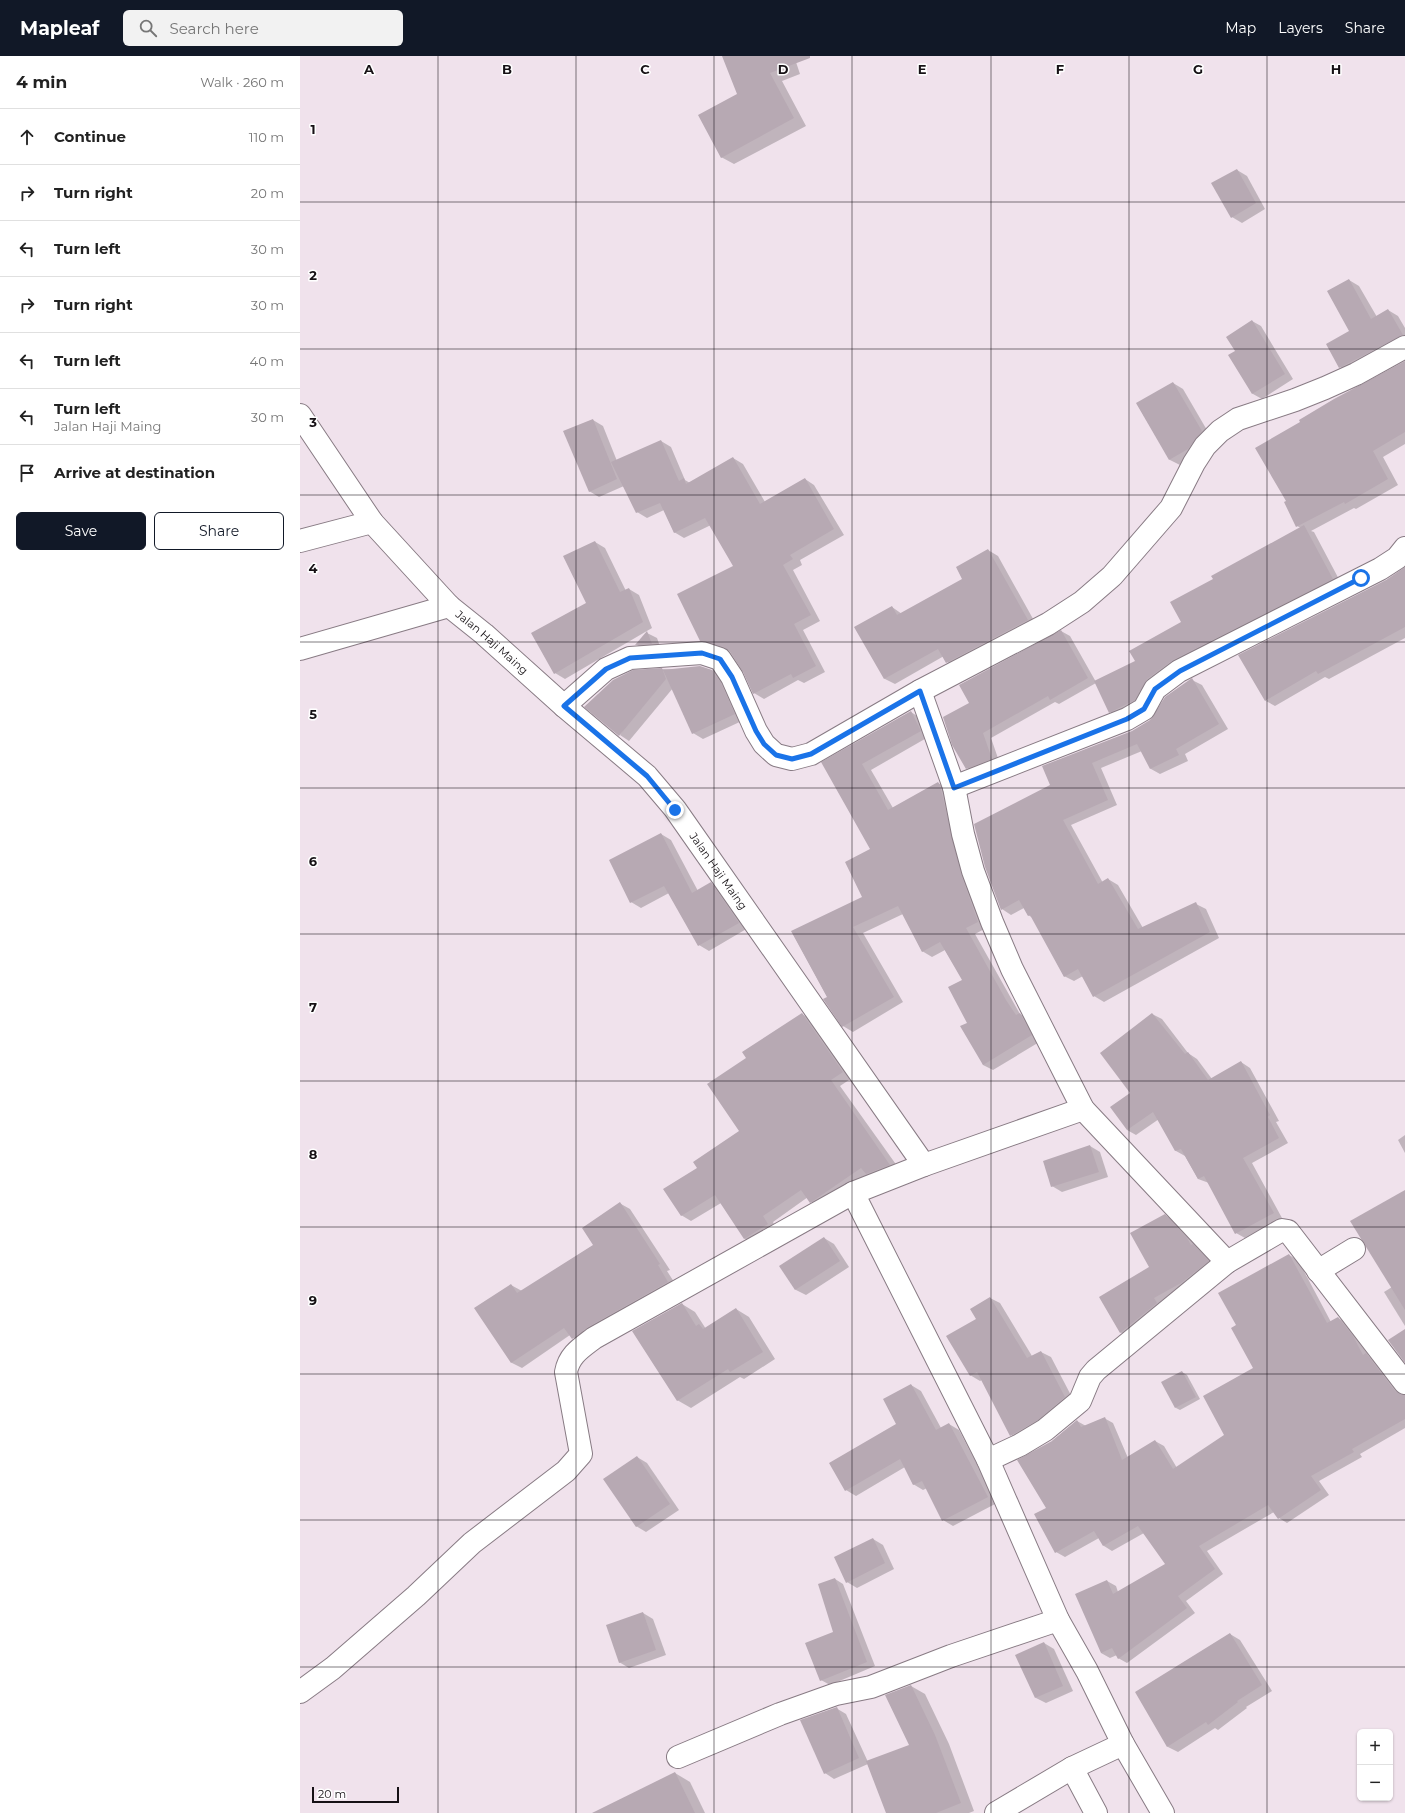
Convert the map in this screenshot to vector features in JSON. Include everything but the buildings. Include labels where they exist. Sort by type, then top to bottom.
[{"type":"street","points":[[564,706],[606,669],[630,658],[702,653],[720,659],[732,677],[756,731],[764,744],[776,755],[792,759],[811,754],[920,691],[1048,624],[1082,602],[1112,576],[1171,508],[1194,463],[1205,446],[1220,431],[1238,419],[1295,400],[1356,374],[1405,347]]},
{"type":"street","name":"Jalan Haji Maing","points":[[300,415],[372,522],[449,606],[484,634],[564,706],[647,776],[675,810],[924,1165]]},
{"type":"street","points":[[300,541],[372,522]]},
{"type":"street","points":[[954,788],[1127,719],[1144,709],[1155,689],[1180,671],[1380,569],[1397,558],[1405,548]]},
{"type":"street","points":[[300,649],[449,606]]},
{"type":"street","points":[[920,691],[954,788],[963,834],[973,871],[992,922],[1012,969],[1084,1109],[1227,1262]]},
{"type":"street","points":[[300,1692],[333,1668],[472,1543],[566,1471],[581,1454],[566,1372],[568,1361],[578,1350],[601,1334],[853,1193],[924,1165],[1084,1109]]},
{"type":"street","points":[[853,1193],[988,1460],[1058,1620],[1087,1671],[1123,1744],[1163,1813]]},
{"type":"street","points":[[988,1460],[1020,1445],[1051,1425],[1080,1401],[1090,1377],[1096,1370],[1227,1262],[1284,1230],[1288,1231],[1405,1382]]},
{"type":"street","points":[[1318,1271],[1354,1248]]},
{"type":"street","points":[[678,1757],[780,1714],[836,1694],[871,1687],[951,1656],[1058,1620]]},
{"type":"street","points":[[996,1813],[1072,1768],[1123,1744]]},
{"type":"street","points":[[1072,1768],[1096,1813]]},
{"type":"route","points":[[675,810],[647,776],[564,706],[606,669],[630,658],[702,653],[720,659],[732,677],[756,731],[764,744],[776,755],[792,759],[811,754],[920,691],[954,788],[1136,715],[1144,709],[1155,689],[1180,671],[1361,578]]}]
